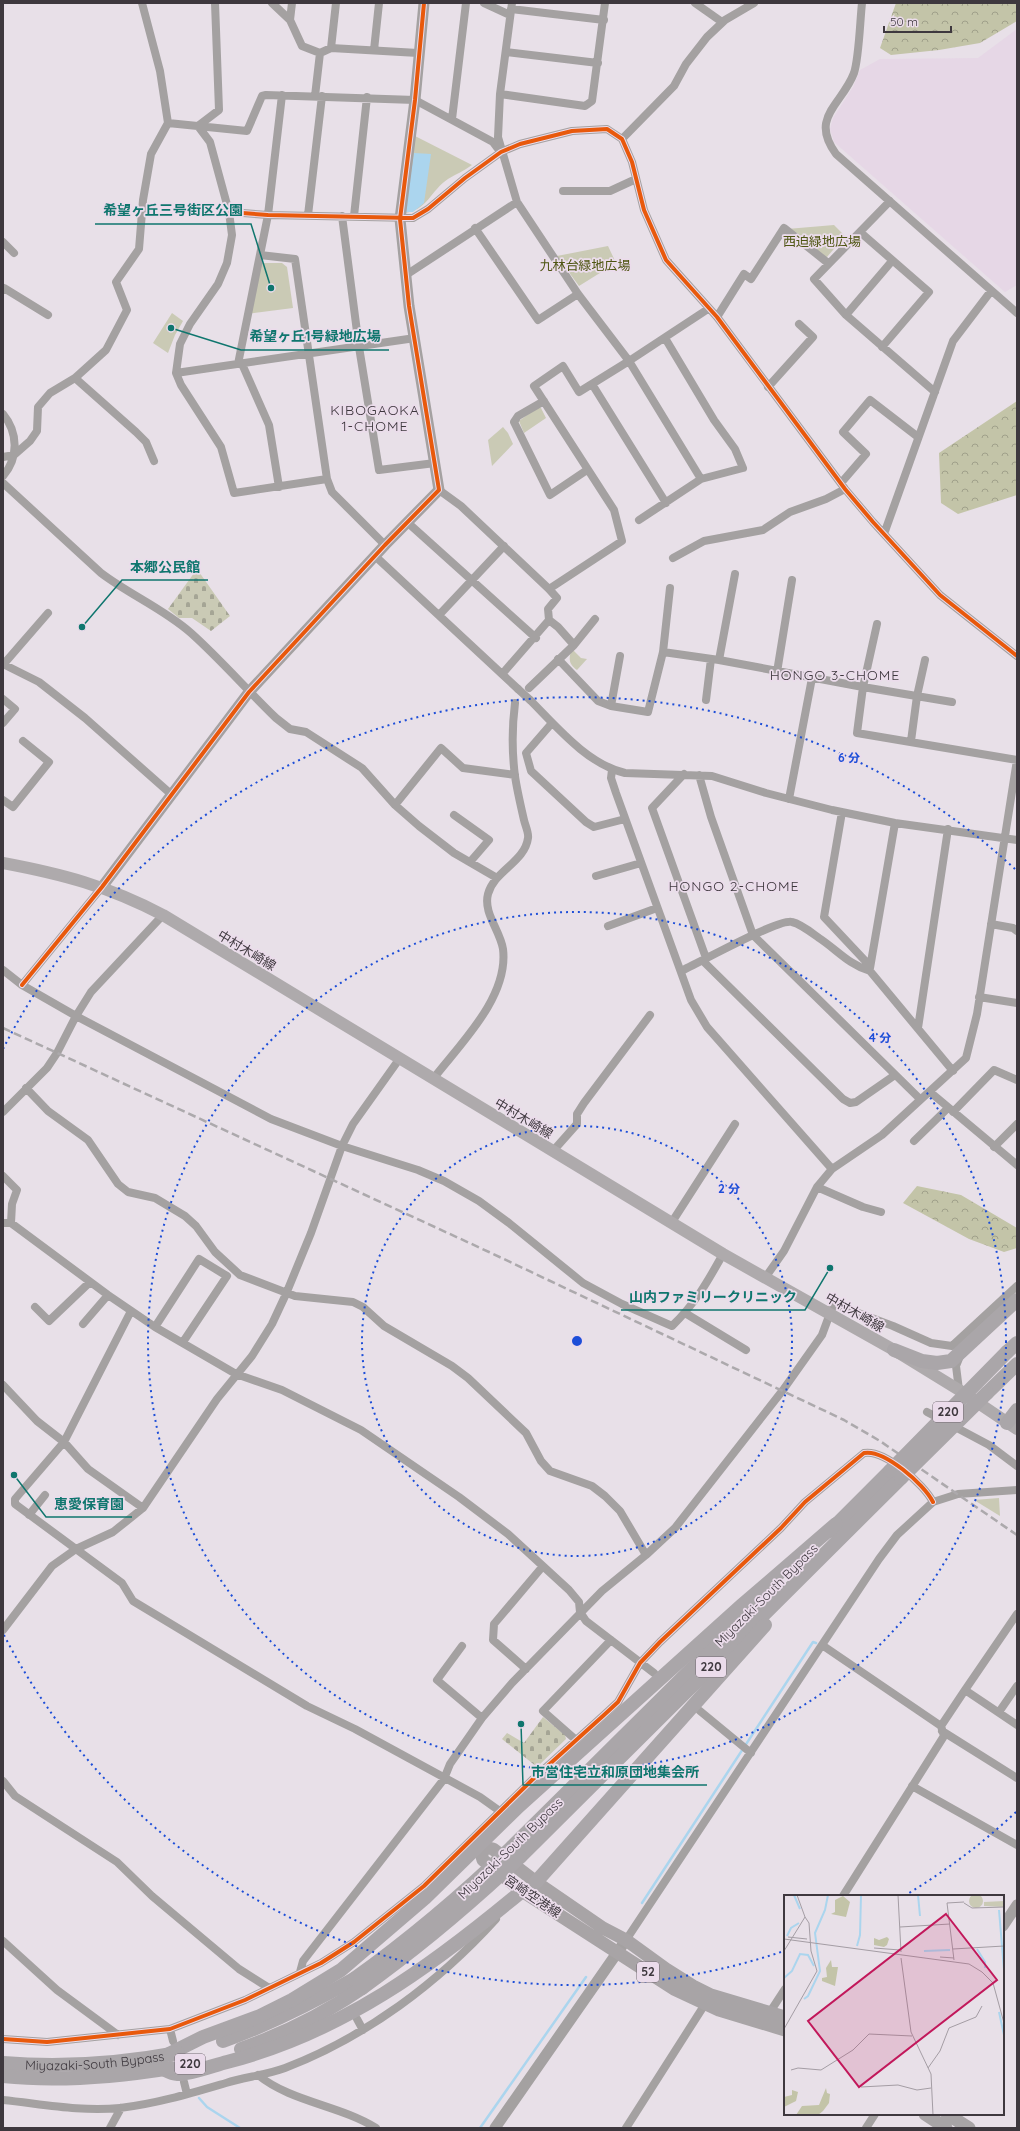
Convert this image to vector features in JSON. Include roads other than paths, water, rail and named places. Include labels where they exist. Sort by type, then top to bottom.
[{"type":"highway","points":[[894,1350],[922,1361],[936,1363],[951,1360],[962,1352],[1017,1300]]},
{"type":"highway","name":"Miyazaki-South Bypass","points":[[3,2076],[69,2080],[132,2075],[183,2066],[232,2052],[272,2038],[342,2002],[358,1983],[426,1925],[516,1852],[813,1566],[1012,1347]]},
{"type":"highway","name":"Miyazaki-South Bypass","points":[[516,1852],[836,1524],[895,1475],[987,1393],[1017,1364]]},
{"type":"highway","points":[[1012,1426],[1017,1410]]},
{"type":"highway","points":[[169,2054],[203,2037],[260,2016],[292,2000],[341,1970],[425,1898],[542,1786],[741,1606],[836,1524]]},
{"type":"highway","name":"220","points":[[536,1882],[762,1629],[813,1566]]},
{"type":"highway","points":[[163,2069],[177,2074],[238,2059],[286,2044],[335,2021],[366,2005],[418,1973],[522,1891]]},
{"type":"highway","name":"Miyazaki-South Bypass","points":[[3,2063],[53,2066],[91,2065],[123,2062],[169,2054],[218,2042],[266,2025],[313,2002],[358,1983]]},
{"type":"main road","name":"中村木崎線","points":[[3,863],[79,879],[102,887],[162,915],[672,1222],[722,1254],[894,1350],[959,1390],[1012,1426]]},
{"type":"main road","name":"宮崎空港線","points":[[784,2017],[770,2012],[708,2000],[626,1940],[603,1928],[536,1882],[493,1849],[479,1846],[483,1860],[522,1891],[674,1989],[708,2000],[784,2030]]},
{"type":"main road","points":[[545,1905],[554,1894]]},
{"type":"main road","points":[[926,2115],[946,2128]]},
{"type":"main road","points":[[950,2115],[969,2128]]},
{"type":"street","points":[[3,476],[14,455],[30,441],[38,431],[38,407],[50,393],[75,378],[106,350],[127,310],[116,282],[139,249],[143,200],[151,154],[168,123],[160,71],[142,3]]},
{"type":"street","points":[[198,126],[219,110],[214,3]]},
{"type":"street","points":[[272,3],[290,20],[302,46],[320,52],[331,48],[418,53]]},
{"type":"street","points":[[290,20],[292,3]]},
{"type":"street","points":[[331,48],[336,3]]},
{"type":"street","points":[[374,50],[379,3]]},
{"type":"street","points":[[424,3],[418,53],[415,100],[400,219],[406,275],[438,490],[460,506],[504,546],[557,598],[548,609],[549,620],[536,638],[503,673]]},
{"type":"street","points":[[452,119],[466,3]]},
{"type":"street","points":[[484,3],[511,9],[604,20]]},
{"type":"street","points":[[500,94],[585,106],[592,101],[604,20],[605,3]]},
{"type":"street","points":[[695,3],[722,22]]},
{"type":"street","points":[[622,139],[674,86],[686,64],[722,22],[754,3]]},
{"type":"street","points":[[862,3],[854,72],[845,90],[829,112],[825,124],[829,144],[836,154],[1017,313]]},
{"type":"street","points":[[511,9],[500,94],[498,137],[501,152],[517,202],[578,294],[629,361],[701,479]]},
{"type":"street","points":[[308,215],[318,96],[320,52]]},
{"type":"street","points":[[506,52],[598,63]]},
{"type":"street","points":[[279,487],[269,424],[240,364],[268,215],[282,95]]},
{"type":"street","points":[[168,123],[247,131],[262,96],[367,97],[415,100],[493,142],[501,152]]},
{"type":"street","points":[[354,216],[367,97]]},
{"type":"street","points":[[198,126],[210,142],[230,212],[232,235],[227,263],[218,284],[180,344],[176,373],[181,385],[221,447],[234,492],[279,487],[327,478]]},
{"type":"street","points":[[230,212],[268,215],[354,216],[400,219],[413,218],[428,209],[465,178],[501,152],[520,144],[572,130],[607,129],[622,139],[632,162],[644,210],[666,260],[717,317],[768,388],[843,486],[884,534],[940,595],[1017,656]]},
{"type":"street","points":[[563,191],[610,191],[636,179]]},
{"type":"street","points":[[406,275],[474,228],[517,202]]},
{"type":"street","points":[[890,202],[828,263],[814,280],[846,314],[935,392]]},
{"type":"street","points":[[342,216],[359,346],[379,470],[434,463]]},
{"type":"street","points":[[474,228],[538,320],[578,294]]},
{"type":"street","points":[[717,317],[744,274],[751,279],[784,228],[828,263]]},
{"type":"street","points":[[860,232],[929,292],[882,347]]},
{"type":"street","points":[[3,242],[14,253]]},
{"type":"street","points":[[260,255],[295,259],[327,478],[332,492],[385,545]]},
{"type":"street","points":[[846,314],[892,260]]},
{"type":"street","points":[[3,290],[4,288],[48,315]]},
{"type":"street","points":[[884,534],[953,341],[991,291]]},
{"type":"street","points":[[549,589],[622,541],[614,510],[534,386],[563,366],[579,392],[629,361],[708,308]]},
{"type":"street","points":[[768,388],[813,337],[799,324]]},
{"type":"street","points":[[176,373],[415,338]]},
{"type":"street","points":[[639,520],[701,479],[743,468],[734,449],[714,420],[664,338]]},
{"type":"street","points":[[75,378],[146,442],[154,461]]},
{"type":"street","points":[[592,384],[666,503]]},
{"type":"street","points":[[673,558],[704,541],[763,530],[790,512],[826,499],[843,486],[866,454],[843,432],[870,400],[918,438]]},
{"type":"street","points":[[544,401],[518,416],[514,422],[550,495],[587,470]]},
{"type":"street","points":[[3,414],[12,428],[15,440],[14,455]]},
{"type":"street","points":[[3,457],[14,455]]},
{"type":"street","points":[[3,483],[101,573],[116,584],[168,615],[191,633],[249,692],[290,729],[306,732],[362,768],[395,805],[425,831],[454,853],[497,878]]},
{"type":"street","points":[[22,985],[102,887],[249,692],[438,490]]},
{"type":"street","points":[[407,522],[536,638]]},
{"type":"street","points":[[440,614],[504,546]]},
{"type":"street","points":[[375,556],[503,673],[552,723],[584,751],[612,770],[624,773],[712,776],[789,799],[842,812],[895,822],[1017,840]]},
{"type":"street","points":[[706,700],[735,574]]},
{"type":"street","points":[[777,672],[792,580]]},
{"type":"street","points":[[558,659],[598,701],[611,706],[648,712],[663,652],[670,588]]},
{"type":"street","points":[[48,613],[3,665],[39,682],[85,718],[172,795]]},
{"type":"street","points":[[529,688],[574,645],[595,619]]},
{"type":"street","points":[[549,620],[558,627],[574,645]]},
{"type":"street","points":[[765,1278],[784,1251],[817,1187],[832,1169],[882,1135],[953,1071],[966,1058],[974,1031],[1017,760],[857,733],[864,688],[877,624]]},
{"type":"street","points":[[663,652],[715,659],[864,688],[952,702]]},
{"type":"street","points":[[611,706],[620,656]]},
{"type":"street","points":[[911,742],[917,696],[925,660]]},
{"type":"street","points":[[789,799],[812,678]]},
{"type":"street","points":[[3,699],[15,709],[3,723]]},
{"type":"street","points":[[433,1079],[476,1023],[496,992],[503,964],[503,950],[487,902],[490,890],[497,878],[519,857],[528,838],[515,775],[513,722],[515,703]]},
{"type":"street","points":[[552,723],[526,753],[532,771],[586,822],[594,826],[625,819]]},
{"type":"street","points":[[3,800],[13,807],[49,762],[23,741]]},
{"type":"street","points":[[395,805],[441,748],[463,768],[515,775]]},
{"type":"street","points":[[612,770],[611,778],[681,971],[690,1000],[707,1027],[832,1169]]},
{"type":"street","points":[[684,774],[652,808],[705,959],[846,1101],[850,1103],[856,1102],[895,1075]]},
{"type":"street","points":[[699,775],[711,817],[753,935],[920,1100]]},
{"type":"street","points":[[842,812],[824,917],[870,968],[953,1071]]},
{"type":"street","points":[[454,815],[489,840],[470,862]]},
{"type":"street","points":[[870,968],[895,822]]},
{"type":"street","points":[[918,1028],[948,829]]},
{"type":"street","points":[[596,876],[641,863]]},
{"type":"street","points":[[608,926],[657,908]]},
{"type":"street","points":[[3,1112],[47,1068],[91,992],[162,915]]},
{"type":"street","points":[[681,971],[753,935],[784,922],[792,922],[819,938],[852,963],[870,968]]},
{"type":"street","points":[[991,924],[1013,928],[1017,931]]},
{"type":"street","points":[[3,970],[22,985],[76,1016],[271,1119],[342,1146],[418,1170],[444,1181],[479,1201],[510,1223],[583,1283],[622,1304],[672,1326],[685,1313],[704,1288],[722,1254]]},
{"type":"street","points":[[979,998],[1017,1004]]},
{"type":"street","points":[[553,1151],[577,1124],[577,1114],[584,1103],[650,1015]]},
{"type":"street","points":[[3,1630],[52,1566],[76,1549],[113,1532],[143,1508],[236,1374],[252,1356],[272,1324],[286,1294],[311,1234],[342,1146],[354,1124],[400,1058]]},
{"type":"street","points":[[914,1141],[951,1110],[994,1070],[1017,1080]]},
{"type":"street","points":[[26,1088],[48,1111],[88,1140],[118,1184],[128,1192],[155,1198],[185,1216],[196,1226],[215,1252],[240,1275],[286,1294],[353,1302],[363,1308],[384,1326],[452,1366],[468,1378],[526,1433],[541,1460],[550,1471],[592,1486],[605,1496],[624,1516],[646,1555]]},
{"type":"street","points":[[930,1092],[1017,1165]]},
{"type":"street","points":[[672,1222],[735,1124]]},
{"type":"street","points":[[994,1147],[1017,1124]]},
{"type":"street","points":[[3,1176],[17,1190],[7,1223],[108,1296],[155,1327],[236,1374],[282,1390],[361,1430],[459,1497],[508,1534],[569,1590],[579,1602],[580,1612],[586,1621],[654,1673]]},
{"type":"street","points":[[817,1187],[863,1207],[881,1212]]},
{"type":"street","points":[[155,1327],[199,1259],[227,1276]]},
{"type":"street","points":[[183,1342],[232,1268]]},
{"type":"street","points":[[35,1307],[49,1321],[90,1282]]},
{"type":"street","points":[[300,1972],[303,1961],[444,1779],[450,1764],[482,1718],[580,1612],[675,1528],[783,1390],[822,1335],[832,1308],[837,1305],[893,1326],[931,1343],[952,1346],[1017,1286]]},
{"type":"street","points":[[83,1324],[108,1296]]},
{"type":"street","points":[[131,1311],[64,1442],[15,1499],[15,1504],[122,1582],[133,1602],[307,1706],[355,1729],[444,1779],[480,1797],[501,1812]]},
{"type":"street","points":[[685,1313],[746,1350]]},
{"type":"street","points":[[959,1390],[956,1366],[962,1352]]},
{"type":"street","points":[[3,1385],[37,1421],[64,1442],[88,1469],[143,1508]]},
{"type":"street","points":[[927,1412],[989,1445],[1017,1466]]},
{"type":"street","points":[[3,2039],[47,2042],[170,2030],[245,2000],[300,1972],[321,1964],[354,1942],[424,1886],[576,1740],[618,1702],[640,1663],[805,1502],[864,1452],[872,1451],[882,1455],[920,1483],[928,1492],[933,1502]]},
{"type":"street","points":[[495,2128],[626,1940],[879,1559],[897,1535],[933,1502],[958,1494],[1017,1490]]},
{"type":"street","points":[[29,1515],[45,1495]]},
{"type":"street","points":[[526,1669],[493,1640],[494,1624],[543,1566]]},
{"type":"street","points":[[844,1895],[944,1736],[942,1728],[965,1690],[1017,1614]]},
{"type":"street","points":[[576,1740],[543,1712],[610,1640]]},
{"type":"street","points":[[822,1645],[1017,1778]]},
{"type":"street","points":[[462,1646],[437,1680],[482,1718]]},
{"type":"street","points":[[999,1712],[1017,1686]]},
{"type":"street","points":[[965,1690],[1017,1725]]},
{"type":"street","points":[[700,1711],[751,1753]]},
{"type":"street","points":[[3,1781],[14,1796],[117,1862],[152,1896],[239,1969],[269,1988]]},
{"type":"street","points":[[912,1786],[1017,1845]]},
{"type":"street","points":[[3,2100],[78,2109],[121,2108],[187,2094],[258,2075],[295,2063],[363,2030],[426,1985],[477,1939],[522,1891]]},
{"type":"street","points":[[1004,1924],[1017,1905]]},
{"type":"street","points":[[3,1940],[57,1990],[118,2035]]},
{"type":"street","points":[[321,1964],[327,1972]]},
{"type":"street","points":[[770,2012],[784,1991]]},
{"type":"street","points":[[626,2128],[708,2000]]},
{"type":"street","points":[[357,2019],[363,2030]]},
{"type":"street","points":[[170,2030],[173,2041]]},
{"type":"street","points":[[258,2075],[271,2086],[348,2113],[376,2128]]},
{"type":"street","points":[[184,2082],[187,2094]]},
{"type":"street","points":[[110,2128],[121,2108]]},
{"type":"street","points":[[866,2128],[874,2115]]},
{"type":"water","points":[[414,153],[431,154],[424,203],[413,212],[405,212]]},
{"type":"waterway","points":[[642,1903],[813,1642],[816,1643]]},
{"type":"waterway","points":[[480,2128],[586,1977]]},
{"type":"waterway","points":[[199,2098],[207,2107],[240,2128]]},
{"type":"tunnel","points":[[176,2051],[183,2076]]},
{"type":"railway","points":[[3,1028],[489,1252],[844,1420],[880,1441],[1017,1535]]},
{"type":"place","name":"希望ヶ丘三号街区公園","points":[[271,288]]},
{"type":"place","name":"希望ヶ丘1号緑地広場","points":[[171,328]]},
{"type":"place","name":"本郷公民館","points":[[82,627]]},
{"type":"place","name":"山内ファミリークリニック","points":[[830,1268]]},
{"type":"place","name":"恵愛保育園","points":[[14,1475]]},
{"type":"place","name":"市営住宅立和原団地集会所","points":[[521,1724]]},
{"type":"district","name":"KIBOGAOKA 1-CHOME","points":[[375,418]]},
{"type":"district","name":"HONGO 3-CHOME","points":[[835,675]]},
{"type":"district","name":"HONGO 2-CHOME","points":[[734,886]]},
{"type":"park label","name":"西迫緑地広場","points":[[822,241]]},
{"type":"park label","name":"九林台緑地広場","points":[[585,265]]}]
